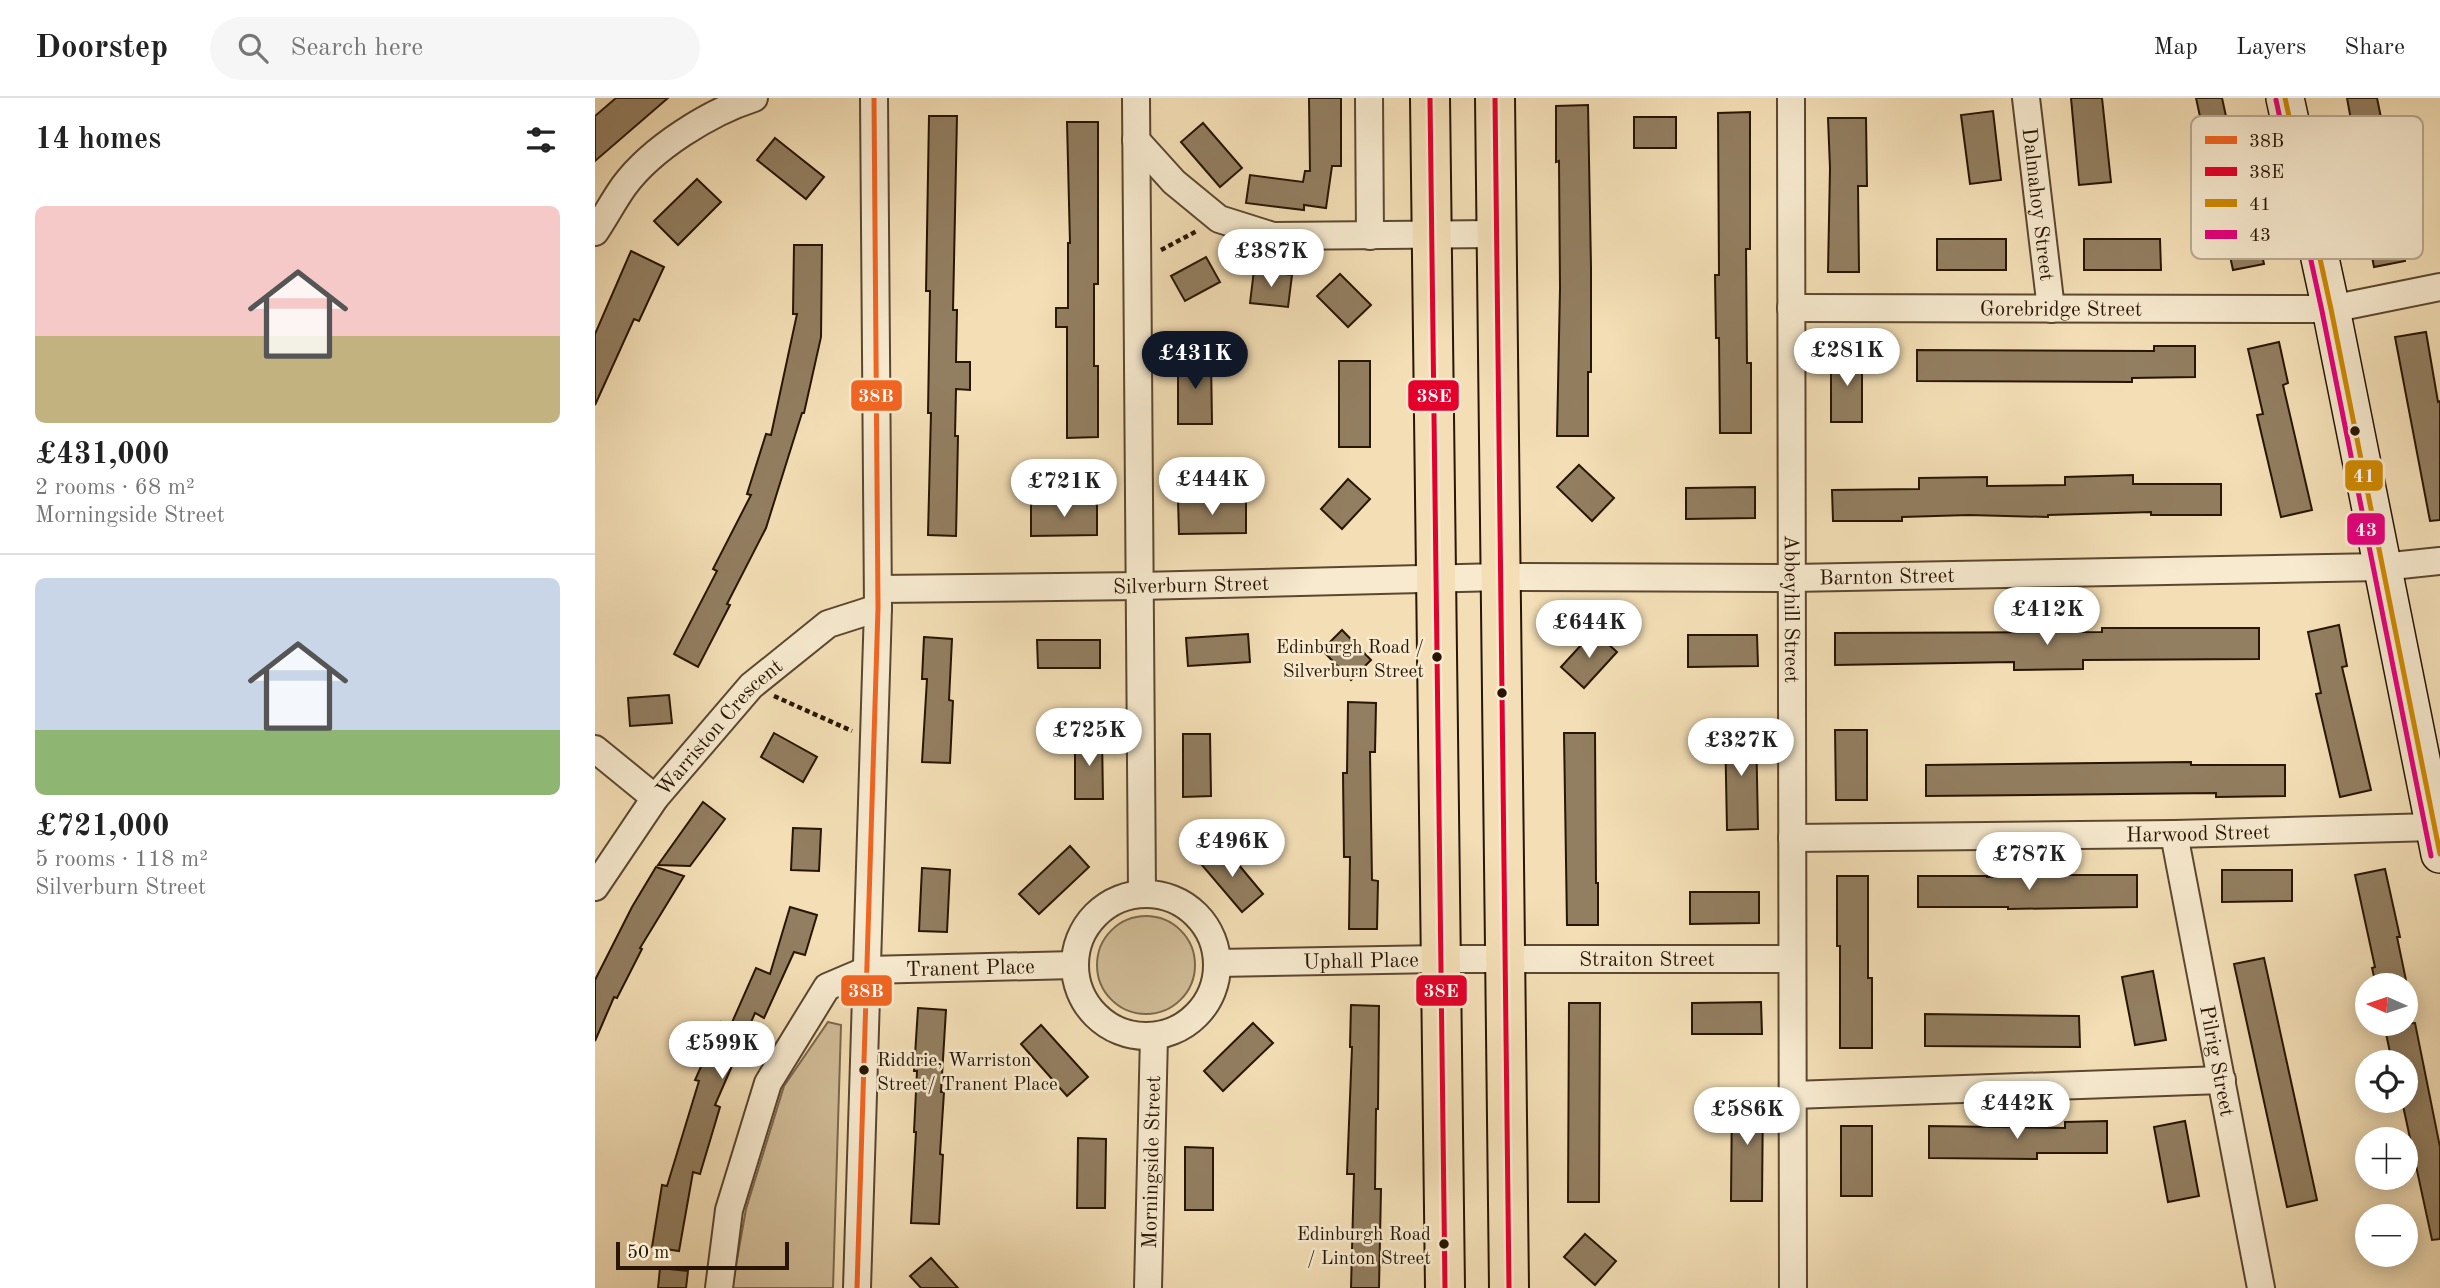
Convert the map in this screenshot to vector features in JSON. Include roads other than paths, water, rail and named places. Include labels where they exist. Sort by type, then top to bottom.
[{"type":"main road","points":[[1430,98],[1445,1288]]},
{"type":"main road","points":[[1495,98],[1509,1288]]},
{"type":"street","points":[[595,232],[626,184],[673,139],[736,104],[754,98]]},
{"type":"street","points":[[857,1288],[878,599],[874,98]]},
{"type":"street","points":[[1136,98],[1142,893]]},
{"type":"street","points":[[1369,98],[1370,236]]},
{"type":"street","name":"Abbeyhill Street","points":[[1791,98],[1793,1288]]},
{"type":"street","name":"Dalmahoy Street","points":[[2026,98],[2051,309]]},
{"type":"street","points":[[2285,98],[2289,116]]},
{"type":"street","points":[[1136,140],[1174,182],[1219,219],[1273,236],[1495,234]]},
{"type":"street","points":[[2320,259],[2437,840]]},
{"type":"street","name":"Gorebridge Street","points":[[1791,308],[2331,309],[2440,287]]},
{"type":"street","name":"Barnton Street","points":[[1501,577],[1792,578],[2382,568],[2440,561]]},
{"type":"street","name":"Silverburn Street","points":[[878,599],[1140,586],[1501,577]]},
{"type":"street","name":"Warriston Crescent","points":[[595,887],[655,798],[751,686],[828,624],[878,599]]},
{"type":"street","points":[[595,749],[655,798]]},
{"type":"street","name":"Harwood Street","points":[[1792,838],[2175,834],[2437,840]]},
{"type":"street","name":"Pilrig Street","points":[[2175,834],[2262,1288]]},
{"type":"street","points":[[1142,893],[1165,896],[1186,905],[1202,921],[1213,941],[1217,963],[1214,984],[1206,1003],[1192,1019],[1174,1030],[1154,1036],[1130,1035],[1108,1026],[1090,1010],[1078,989],[1074,965],[1077,943],[1087,924],[1102,908],[1121,898],[1142,893]]},
{"type":"street","name":"Uphall Place","points":[[1217,963],[1440,959],[1504,961]]},
{"type":"street","name":"Straiton Street","points":[[1504,961],[1792,959]]},
{"type":"street","name":"Tranent Place","points":[[867,970],[1074,965]]},
{"type":"street","points":[[719,1288],[729,1210],[768,1083],[827,987],[867,970]]},
{"type":"street","name":"Morningside Street","points":[[1149,1288],[1154,1036]]},
{"type":"street","points":[[1793,1095],[2222,1080]]},
{"type":"place","name":"Edinburgh Road / Silverburn Street","points":[[1437,657]]},
{"type":"place","name":"Riddrie, Warriston Street/ Tranent Place","points":[[864,1070]]},
{"type":"place","name":"Edinburgh Road / Linton Street","points":[[1444,1244]]}]
